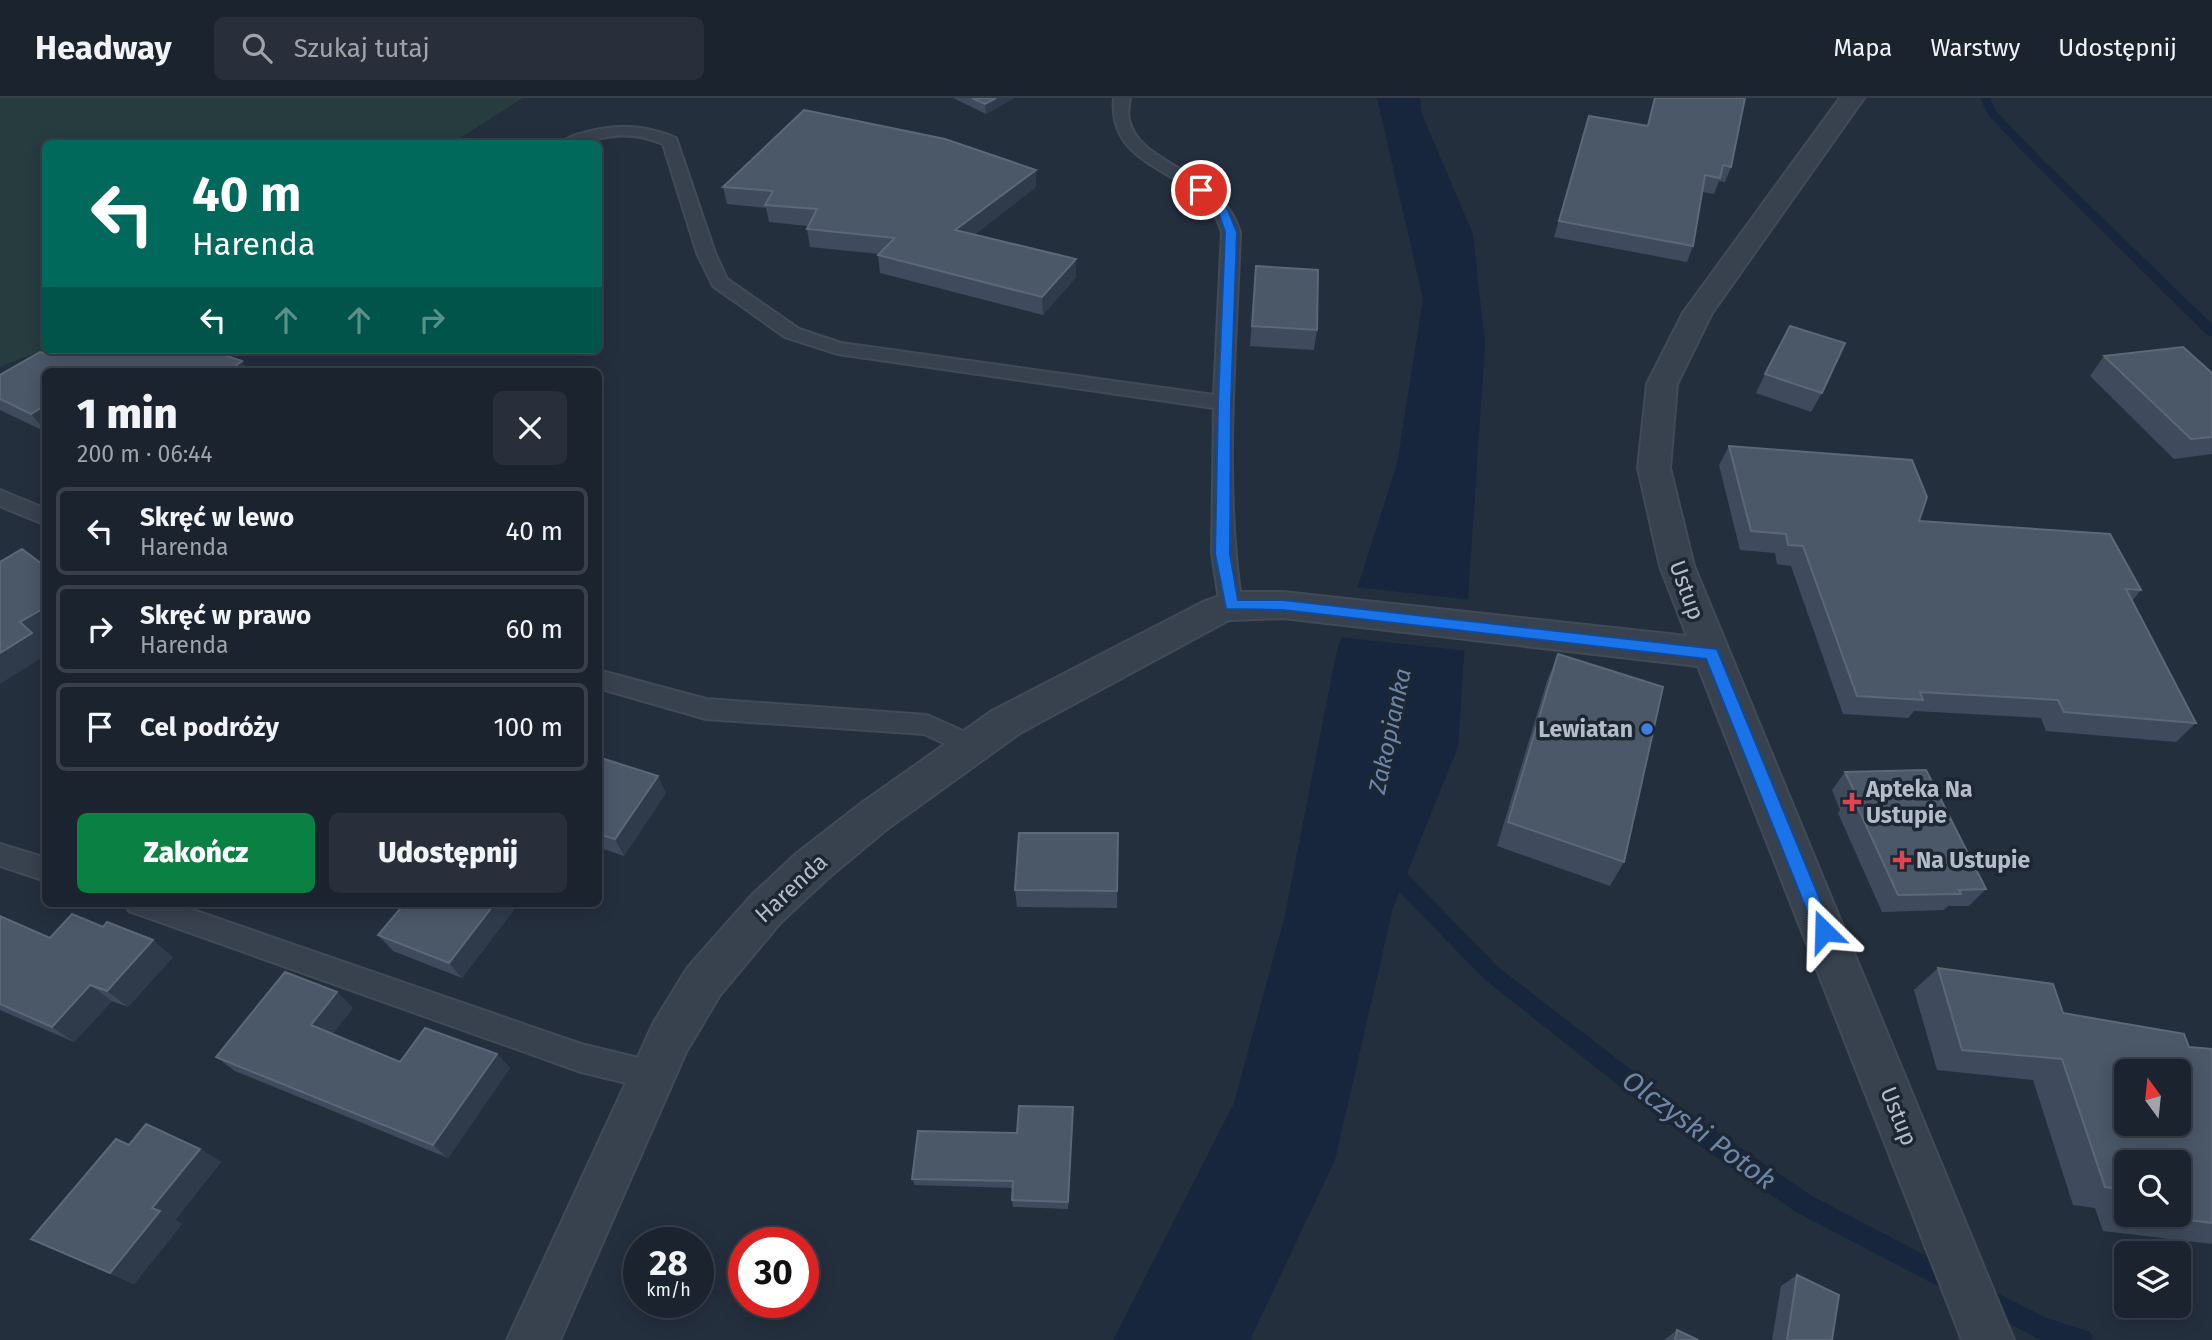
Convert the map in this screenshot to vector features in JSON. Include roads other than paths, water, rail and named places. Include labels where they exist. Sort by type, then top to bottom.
[{"type":"street","name":"Ustup","points":[[1845,99],[1699,313],[1662,384],[1654,468],[1677,566],[1988,1340]]},
{"type":"street","name":"Harenda","points":[[533,1340],[651,1075],[670,1037],[704,981],[766,909],[852,834],[1006,722],[1231,605],[1283,605],[1712,653]]},
{"type":"lane","points":[[1122,98],[1118,111],[1122,128],[1152,156],[1201,190],[1223,210],[1231,232],[1224,403],[1223,554],[1231,605]]},
{"type":"lane","points":[[578,140],[614,129],[654,133],[670,141],[706,253],[719,282],[792,333],[838,348],[1224,403]]},
{"type":"lane","points":[[0,498],[42,516]]},
{"type":"lane","points":[[602,680],[706,709],[927,725],[972,746]]},
{"type":"lane","points":[[0,855],[42,869]]},
{"type":"lane","points":[[150,907],[582,1058],[651,1075]]},
{"type":"water","name":"Zakopianka","points":[[1377,98],[1420,98],[1422,114],[1473,234],[1485,344],[1458,747],[1393,908],[1335,1160],[1250,1340],[1113,1340],[1234,1103],[1285,915],[1336,654],[1397,464],[1423,299]]},
{"type":"waterway","points":[[1985,98],[1992,113],[2038,161],[2212,332]]},
{"type":"waterway","name":"Olczyski Potok","points":[[1388,867],[1491,973],[1669,1112],[1804,1204],[1955,1283]]},
{"type":"waterway","name":"Olczyski Potok","points":[[1979,1296],[2043,1329],[2082,1340]]},
{"type":"place","name":"Lewiatan","points":[[1647,729]]},
{"type":"place","name":"Apteka Na Ustupie","points":[[1852,802]]},
{"type":"place","name":"Na Ustupie","points":[[1902,860]]}]
